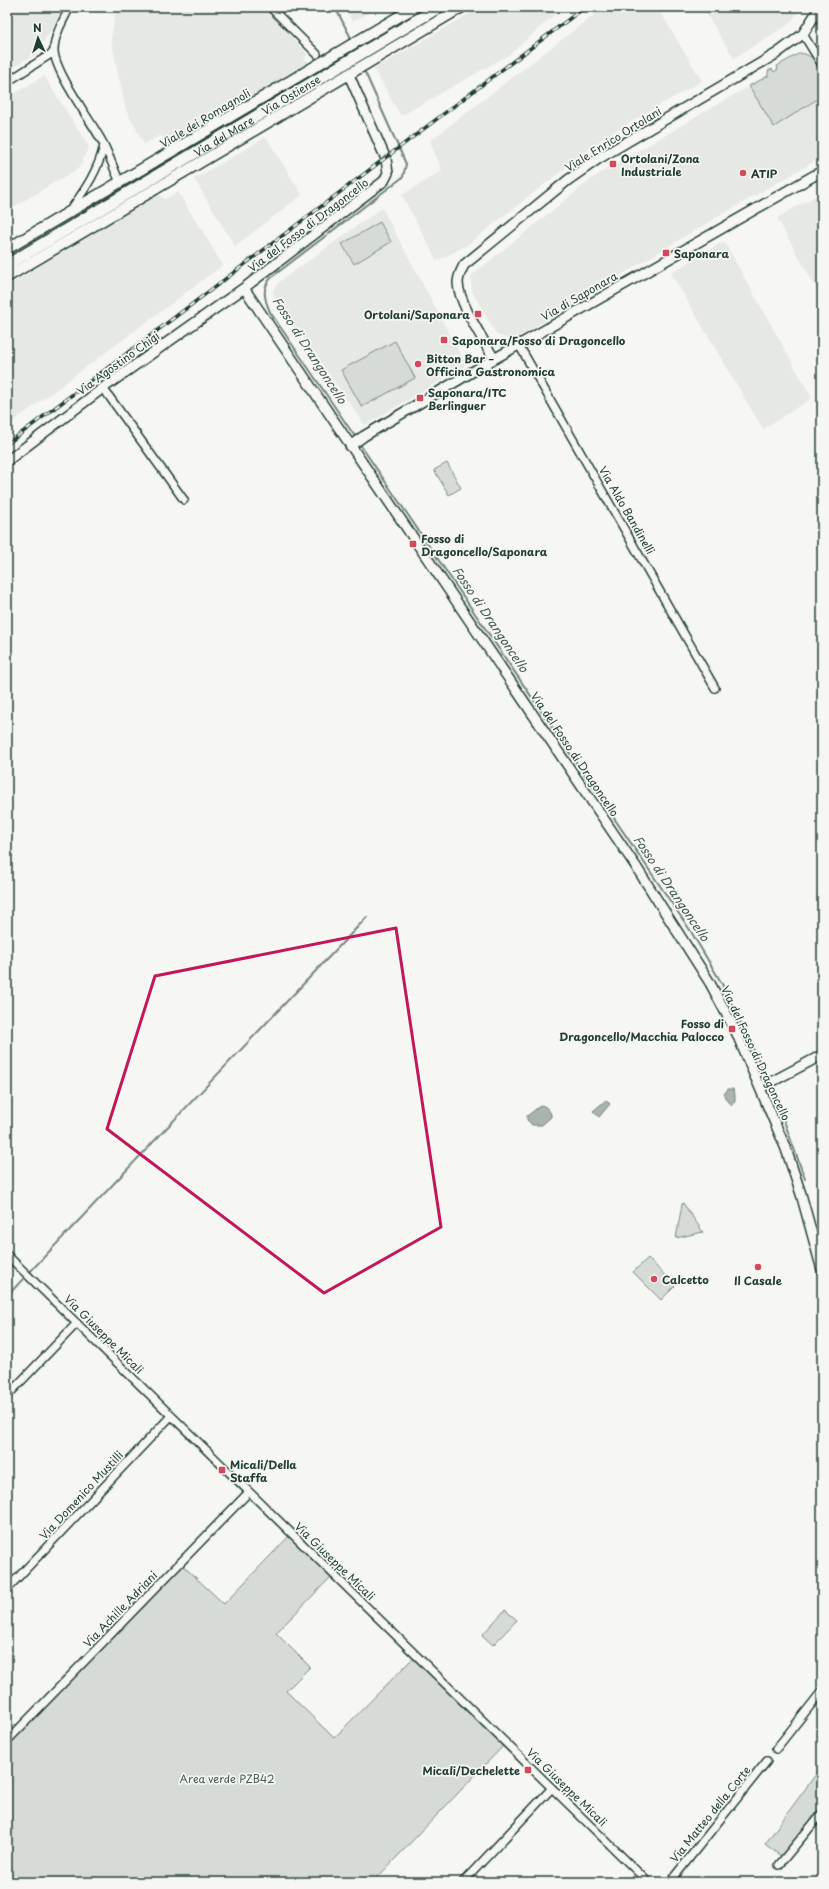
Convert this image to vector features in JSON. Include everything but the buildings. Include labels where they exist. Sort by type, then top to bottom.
[{"type":"main road","name":"Viale dei Romagnoli","points":[[7,249],[415,7]]},
{"type":"main road","name":"Via del Mare","points":[[7,265],[439,7]]},
{"type":"main road","name":"Via Ostiense","points":[[7,277],[462,7]]},
{"type":"street","points":[[70,7],[56,36],[54,52],[64,79],[104,145],[120,182]]},
{"type":"street","points":[[270,7],[317,54]]},
{"type":"street","name":"Viale Enrico Ortolani","points":[[494,359],[461,294],[458,282],[459,275],[464,265],[568,180],[598,159],[776,54],[803,34],[820,7]]},
{"type":"street","points":[[803,34],[822,65]]},
{"type":"street","points":[[7,82],[54,52]]},
{"type":"street","name":"Via del Fosso di Dragoncello","points":[[349,75],[382,150],[388,168],[388,176],[381,184],[244,288],[635,864],[710,983],[736,1032],[767,1084],[799,1187],[822,1270]]},
{"type":"street","points":[[69,212],[81,196],[96,168],[104,145]]},
{"type":"street","name":"Via di Saponara","points":[[352,445],[364,436],[519,344],[822,171]]},
{"type":"street","name":"Via Agostino Chigi","points":[[7,461],[103,388],[244,288]]},
{"type":"street","name":"Via Aldo Bandinelli","points":[[519,344],[715,688]]},
{"type":"street","points":[[103,388],[184,500]]},
{"type":"street","points":[[767,1084],[822,1055]]},
{"type":"street","name":"Via Giuseppe Micali","points":[[7,1255],[248,1493],[648,1882]]},
{"type":"street","points":[[7,1396],[77,1324]]},
{"type":"street","name":"Via Domenico Mustilli","points":[[7,1589],[171,1416]]},
{"type":"street","name":"Via Achille Adriani","points":[[7,1741],[248,1493]]},
{"type":"street","points":[[776,1749],[822,1691]]},
{"type":"street","name":"Via Matteo della Corte","points":[[670,1882],[767,1761]]},
{"type":"street","points":[[463,1882],[552,1788]]},
{"type":"street","points":[[779,1865],[822,1813]]},
{"type":"highlighted area","points":[[396,928],[441,1227],[324,1293],[107,1129],[155,976]]},
{"type":"shaded area","points":[[7,7],[62,7],[60,15],[36,54],[7,71]]},
{"type":"shaded area","points":[[116,7],[264,7],[308,55],[304,58],[310,64],[166,147],[161,135],[144,144],[126,110],[111,40]]},
{"type":"shaded area","points":[[346,7],[379,7],[352,22]]},
{"type":"shaded area","points":[[481,7],[563,7],[510,54],[401,116],[374,69]]},
{"type":"shaded area","points":[[604,7],[657,7],[702,81],[606,136],[467,245],[437,261],[402,195],[442,171],[430,141]]},
{"type":"shaded area","points":[[702,7],[803,7],[788,25],[734,58]]},
{"type":"shaded area","points":[[44,76],[89,147],[79,168],[7,211],[7,98]]},
{"type":"shaded area","points":[[749,86],[774,126],[822,96],[822,157],[714,219],[513,340],[497,335],[472,291],[471,276],[594,177]]},
{"type":"shaded area","points":[[266,137],[302,195],[235,246],[194,179]]},
{"type":"shaded area","points":[[178,192],[223,265],[7,426],[7,286],[157,194],[165,199]]},
{"type":"shaded area","points":[[822,192],[822,296],[821,297],[777,218]]},
{"type":"shaded area","points":[[382,208],[464,361],[464,367],[365,425],[272,292],[279,282]]},
{"type":"shaded area","points":[[724,241],[812,398],[763,429],[671,273]]},
{"type":"shaded area","points":[[728,1089],[733,1089],[735,1094],[735,1102],[732,1105],[725,1098],[724,1094]]},
{"type":"shaded area","points":[[606,1100],[610,1104],[599,1117],[593,1111]]},
{"type":"shaded area","points":[[541,1105],[551,1113],[551,1117],[542,1125],[532,1125],[527,1120],[527,1116]]},
{"type":"green space","points":[[800,53],[807,55],[817,63],[821,76],[822,96],[774,127],[749,86],[768,76],[768,71],[772,69],[774,72],[778,69],[777,66]]},
{"type":"green space","points":[[380,222],[391,242],[354,264],[342,244]]},
{"type":"green space","points":[[395,341],[415,378],[362,407],[341,370]]},
{"type":"green space","points":[[447,463],[461,488],[449,495],[434,470]]},
{"type":"green space","points":[[683,1203],[703,1232],[676,1238],[682,1204]]},
{"type":"green space","name":"Calcetto","points":[[648,1258],[675,1286],[661,1300],[633,1272]]},
{"type":"green space","name":"Area verde PZB42","points":[[291,1534],[333,1575],[276,1633],[310,1667],[286,1691],[334,1738],[416,1655],[506,1743],[373,1882],[7,1882],[7,1741],[180,1563],[224,1604]]},
{"type":"green space","points":[[505,1610],[517,1620],[493,1645],[482,1635]]},
{"type":"green space","points":[[822,1766],[822,1807],[782,1857],[765,1844]]},
{"type":"waterway","name":"Fosso di Drangoncello","points":[[335,7],[352,40]]},
{"type":"waterway","name":"Fosso di Drangoncello","points":[[356,438],[270,312],[266,302],[265,289],[269,280],[273,276],[403,177],[406,164],[364,70]]},
{"type":"waterway","name":"Fosso di Drangoncello","points":[[359,443],[690,930],[721,982],[768,1080]]},
{"type":"waterway","points":[[7,1296],[367,917]]},
{"type":"waterway","name":"Fosso di Drangoncello","points":[[771,1085],[805,1179]]},
{"type":"railway","points":[[7,444],[585,7]]},
{"type":"place","name":"Ortolani/Zona Industriale","points":[[613,164]]},
{"type":"place","name":"ATIP","points":[[743,173]]},
{"type":"place","name":"Saponara","points":[[666,253]]},
{"type":"place","name":"Ortolani/Saponara","points":[[478,314]]},
{"type":"place","name":"Saponara/Fosso di Dragoncello","points":[[444,340]]},
{"type":"place","name":"Bitton Bar – Officina Gastronomica","points":[[418,364]]},
{"type":"place","name":"Saponara/ITC Berlinguer","points":[[420,398]]},
{"type":"place","name":"Fosso di Dragoncello/Saponara","points":[[413,544]]},
{"type":"place","name":"Fosso di Dragoncello/Macchia Palocco","points":[[732,1029]]},
{"type":"place","name":"Il Casale","points":[[758,1267]]},
{"type":"place","name":"Calcetto","points":[[654,1279]]},
{"type":"place","name":"Micali/Della Staffa","points":[[222,1470]]},
{"type":"place","name":"Micali/Dechelette","points":[[528,1770]]}]
